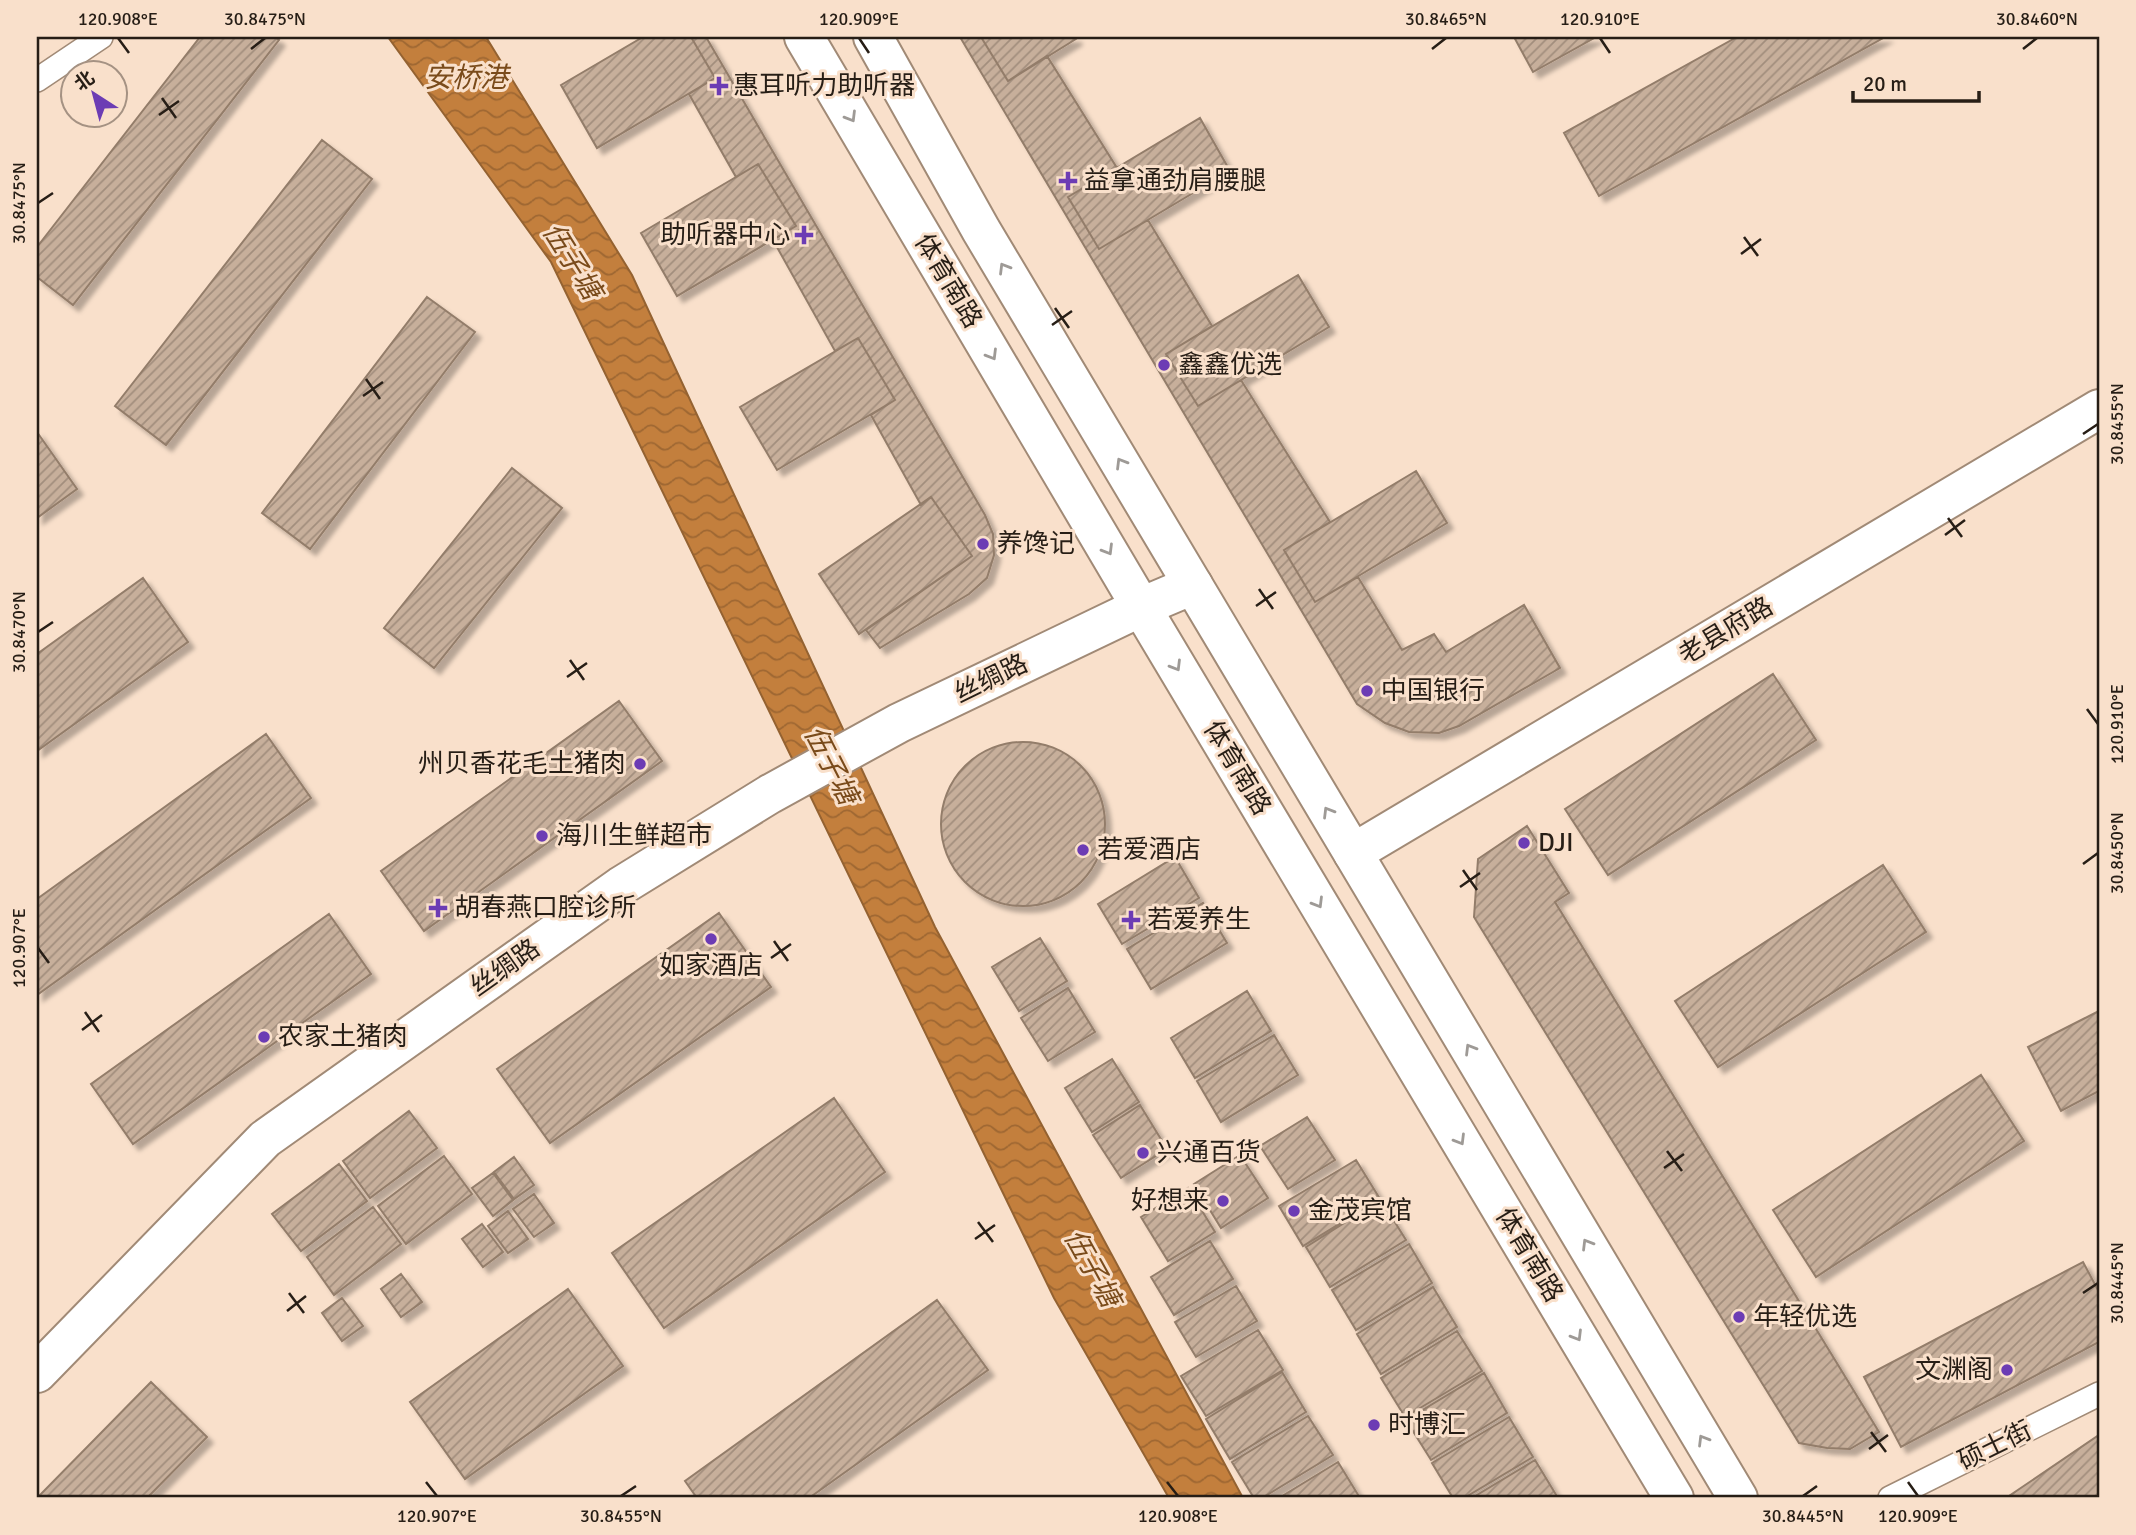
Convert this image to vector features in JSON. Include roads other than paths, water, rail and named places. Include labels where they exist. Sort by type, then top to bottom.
[{"type":"main road","name":"体育南路","points":[[804,37],[1674,1498]]},
{"type":"main road","name":"体育南路","points":[[873,37],[981,230],[1738,1498]]},
{"type":"main road","name":"老县府路","points":[[1353,853],[2099,409]]},
{"type":"main road","name":"丝绸路","points":[[37,1373],[265,1139],[621,886],[770,794],[899,723],[1141,607],[1193,585]]},
{"type":"lane","points":[[37,80],[101,37]]},
{"type":"lane","name":"硕士街","points":[[1890,1498],[2099,1394]]},
{"type":"water","name":"安桥港","points":[[388,37],[486,37],[632,275],[935,927],[1243,1498],[1169,1498],[1054,1298],[551,262]]},
{"type":"place","name":"惠耳听力助听器","points":[[719,86]]},
{"type":"place","name":"益拿通劲肩腰腿","points":[[1068,181]]},
{"type":"place","name":"助听器中心","points":[[804,235]]},
{"type":"place","name":"鑫鑫优选","points":[[1164,365]]},
{"type":"place","name":"养馋记","points":[[983,544]]},
{"type":"place","name":"中国银行","points":[[1367,691]]},
{"type":"place","name":"州贝香花毛土猪肉","points":[[640,764]]},
{"type":"place","name":"海川生鲜超市","points":[[542,836]]},
{"type":"place","name":"DJI","points":[[1524,843]]},
{"type":"place","name":"若爱酒店","points":[[1083,850]]},
{"type":"place","name":"胡春燕口腔诊所","points":[[438,908]]},
{"type":"place","name":"若爱养生","points":[[1131,920]]},
{"type":"place","name":"如家酒店","points":[[711,939]]},
{"type":"place","name":"农家土猪肉","points":[[264,1037]]},
{"type":"place","name":"兴通百货","points":[[1143,1153]]},
{"type":"place","name":"好想来","points":[[1223,1201]]},
{"type":"place","name":"金茂宾馆","points":[[1294,1211]]},
{"type":"place","name":"年轻优选","points":[[1739,1317]]},
{"type":"place","name":"文渊阁","points":[[2007,1370]]},
{"type":"place","name":"时博汇","points":[[1374,1425]]},
{"type":"water label","name":"伍子塘","points":[[572,261]]},
{"type":"water label","name":"伍子塘","points":[[831,765]]},
{"type":"water label","name":"伍子塘","points":[[1092,1268]]}]
